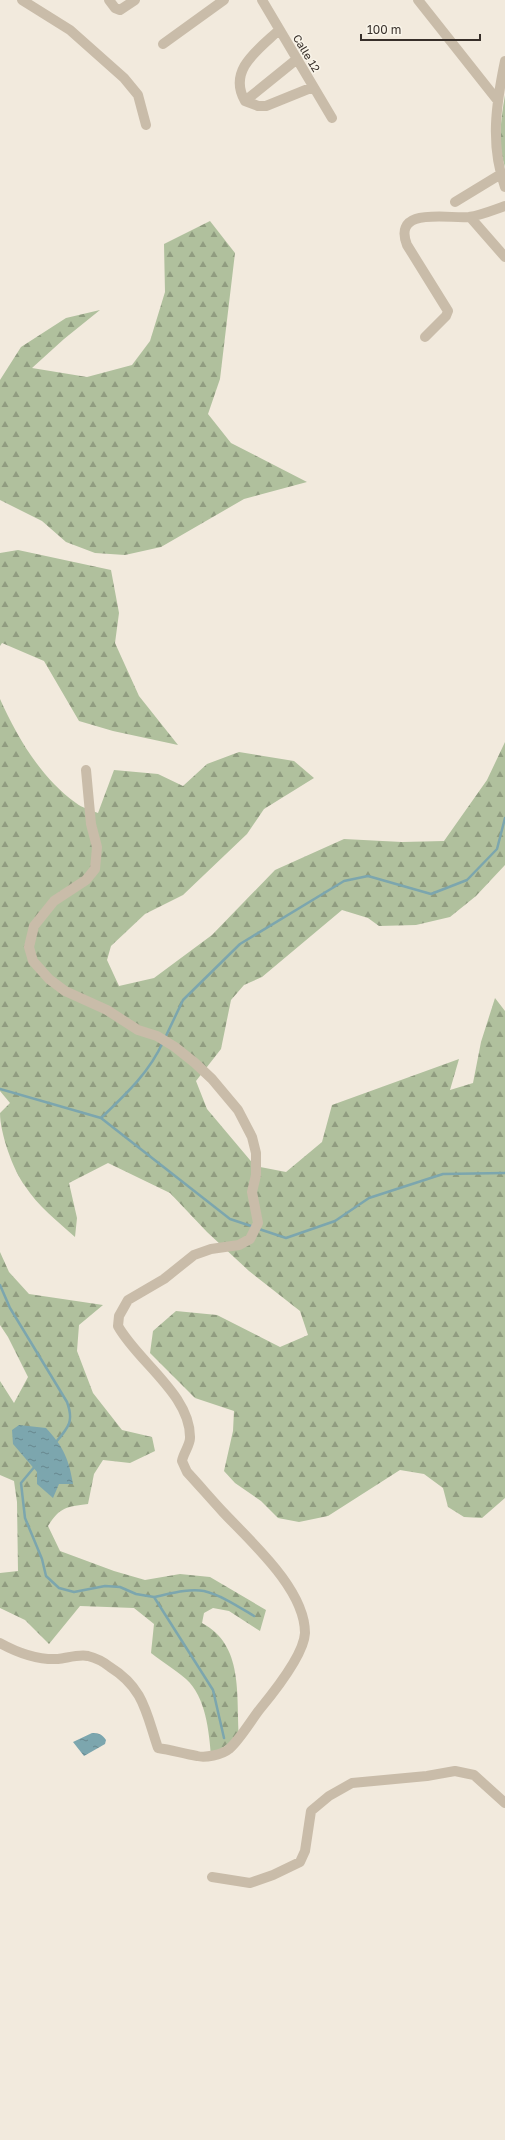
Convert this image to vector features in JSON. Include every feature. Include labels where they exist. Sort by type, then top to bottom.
[{"type":"street","points":[[22,0],[70,30],[124,78],[138,95],[146,125]]},
{"type":"street","points":[[109,0],[115,8],[120,10],[135,0]]},
{"type":"street","points":[[163,44],[224,0]]},
{"type":"street","name":"Calle 12","points":[[262,0],[332,118]]},
{"type":"street","points":[[418,0],[498,101]]},
{"type":"street","points":[[279,30],[245,62],[238,82],[245,101],[258,106],[266,106],[313,87]]},
{"type":"street","points":[[245,101],[297,59]]},
{"type":"street","points":[[505,61],[498,101],[495,140],[501,174],[505,187]]},
{"type":"street","points":[[455,202],[501,174]]},
{"type":"street","points":[[425,337],[446,316],[448,311],[407,245],[403,235],[404,228],[409,222],[419,218],[435,216],[470,217],[505,206]]},
{"type":"street","points":[[470,217],[505,257]]},
{"type":"street","points":[[0,1643],[29,1656],[56,1659],[88,1656],[104,1662],[119,1672],[137,1690],[148,1714],[158,1748],[178,1750],[198,1757],[211,1756],[228,1750],[272,1693],[300,1650],[305,1634],[303,1620],[289,1588],[262,1552],[187,1472],[182,1461],[190,1440],[187,1423],[181,1407],[167,1386],[118,1326],[118,1321],[124,1306],[133,1296],[164,1279],[194,1255],[211,1249],[239,1245],[250,1240],[258,1223],[252,1192],[256,1175],[256,1153],[252,1137],[238,1110],[212,1079],[175,1047],[157,1036],[138,1030],[107,1010],[65,991],[49,979],[33,961],[29,947],[34,926],[54,901],[86,880],[95,869],[97,847],[91,824],[86,770]]},
{"type":"street","points":[[212,1877],[250,1883],[273,1875],[300,1862],[305,1850],[311,1811],[330,1796],[352,1783],[427,1776],[455,1771],[474,1776],[505,1803]]},
{"type":"green space","points":[[505,95],[505,167],[500,141]]},
{"type":"green space","points":[[210,221],[235,253],[220,379],[208,414],[231,443],[307,482],[244,499],[161,547],[125,555],[95,553],[66,542],[42,521],[0,500],[0,380],[21,347],[66,318],[100,310],[64,339],[32,368],[87,377],[132,365],[150,341],[165,292],[164,244]]},
{"type":"green space","points":[[18,550],[111,570],[119,613],[115,643],[139,696],[178,745],[113,731],[79,721],[44,661],[2,643],[0,646],[0,553]]},
{"type":"green space","points":[[0,699],[22,742],[52,782],[76,803],[84,808],[98,813],[114,770],[158,774],[183,786],[207,764],[239,752],[294,761],[314,778],[264,809],[247,834],[183,895],[145,914],[111,946],[107,960],[119,986],[154,978],[212,935],[275,870],[344,839],[402,842],[444,841],[487,780],[505,742],[505,865],[476,896],[450,917],[416,925],[379,926],[368,918],[342,910],[262,977],[244,985],[231,1000],[221,1049],[196,1081],[207,1109],[255,1166],[286,1172],[322,1142],[332,1105],[459,1059],[450,1090],[473,1083],[481,1042],[495,998],[505,1011],[505,1498],[482,1518],[464,1517],[448,1507],[443,1488],[424,1474],[400,1470],[328,1516],[299,1522],[278,1518],[261,1501],[235,1483],[224,1471],[233,1431],[234,1411],[195,1398],[150,1353],[153,1331],[176,1311],[217,1315],[280,1347],[308,1335],[300,1311],[249,1271],[207,1232],[170,1193],[108,1163],[69,1183],[77,1218],[75,1237],[42,1207],[20,1179],[5,1141],[0,1113],[10,1103],[0,1091]]},
{"type":"green space","points":[[0,1252],[9,1272],[29,1294],[103,1305],[79,1325],[77,1351],[93,1393],[122,1430],[152,1437],[155,1451],[130,1463],[103,1460],[94,1474],[88,1504],[69,1507],[60,1511],[48,1526],[60,1551],[114,1571],[145,1580],[180,1574],[210,1577],[266,1610],[260,1631],[229,1611],[213,1608],[204,1613],[202,1623],[216,1632],[225,1644],[231,1658],[235,1672],[238,1704],[239,1736],[211,1756],[205,1715],[198,1695],[193,1686],[186,1679],[151,1653],[154,1624],[134,1608],[80,1606],[49,1644],[25,1620],[0,1608],[0,1573],[18,1571],[17,1502],[14,1481],[0,1475],[0,1381],[14,1403],[28,1377],[8,1337],[0,1325]]},
{"type":"water","points":[[19,1425],[46,1428],[57,1441],[65,1454],[70,1468],[73,1484],[59,1484],[53,1498],[37,1484],[37,1472],[13,1444],[12,1430]]},
{"type":"water","points":[[92,1733],[102,1735],[106,1740],[105,1744],[84,1756],[73,1742]]},
{"type":"waterway","points":[[165,1038],[183,1000],[240,944],[344,881],[368,876],[431,894],[467,880],[497,849],[505,818]]},
{"type":"waterway","points":[[101,1118],[144,1074],[163,1042]]},
{"type":"waterway","points":[[0,1089],[101,1118],[230,1219],[254,1227]]},
{"type":"waterway","points":[[259,1229],[286,1238],[335,1221],[369,1198],[443,1174],[505,1173]]},
{"type":"waterway","points":[[0,1285],[10,1308],[67,1402],[70,1414],[69,1424],[56,1442]]},
{"type":"waterway","points":[[36,1465],[21,1483],[25,1518],[42,1559],[46,1576],[59,1588],[74,1592],[105,1586],[120,1587],[136,1594],[154,1597],[213,1690],[224,1738]]},
{"type":"waterway","points":[[154,1597],[185,1591],[204,1591],[223,1598],[254,1616]]}]
